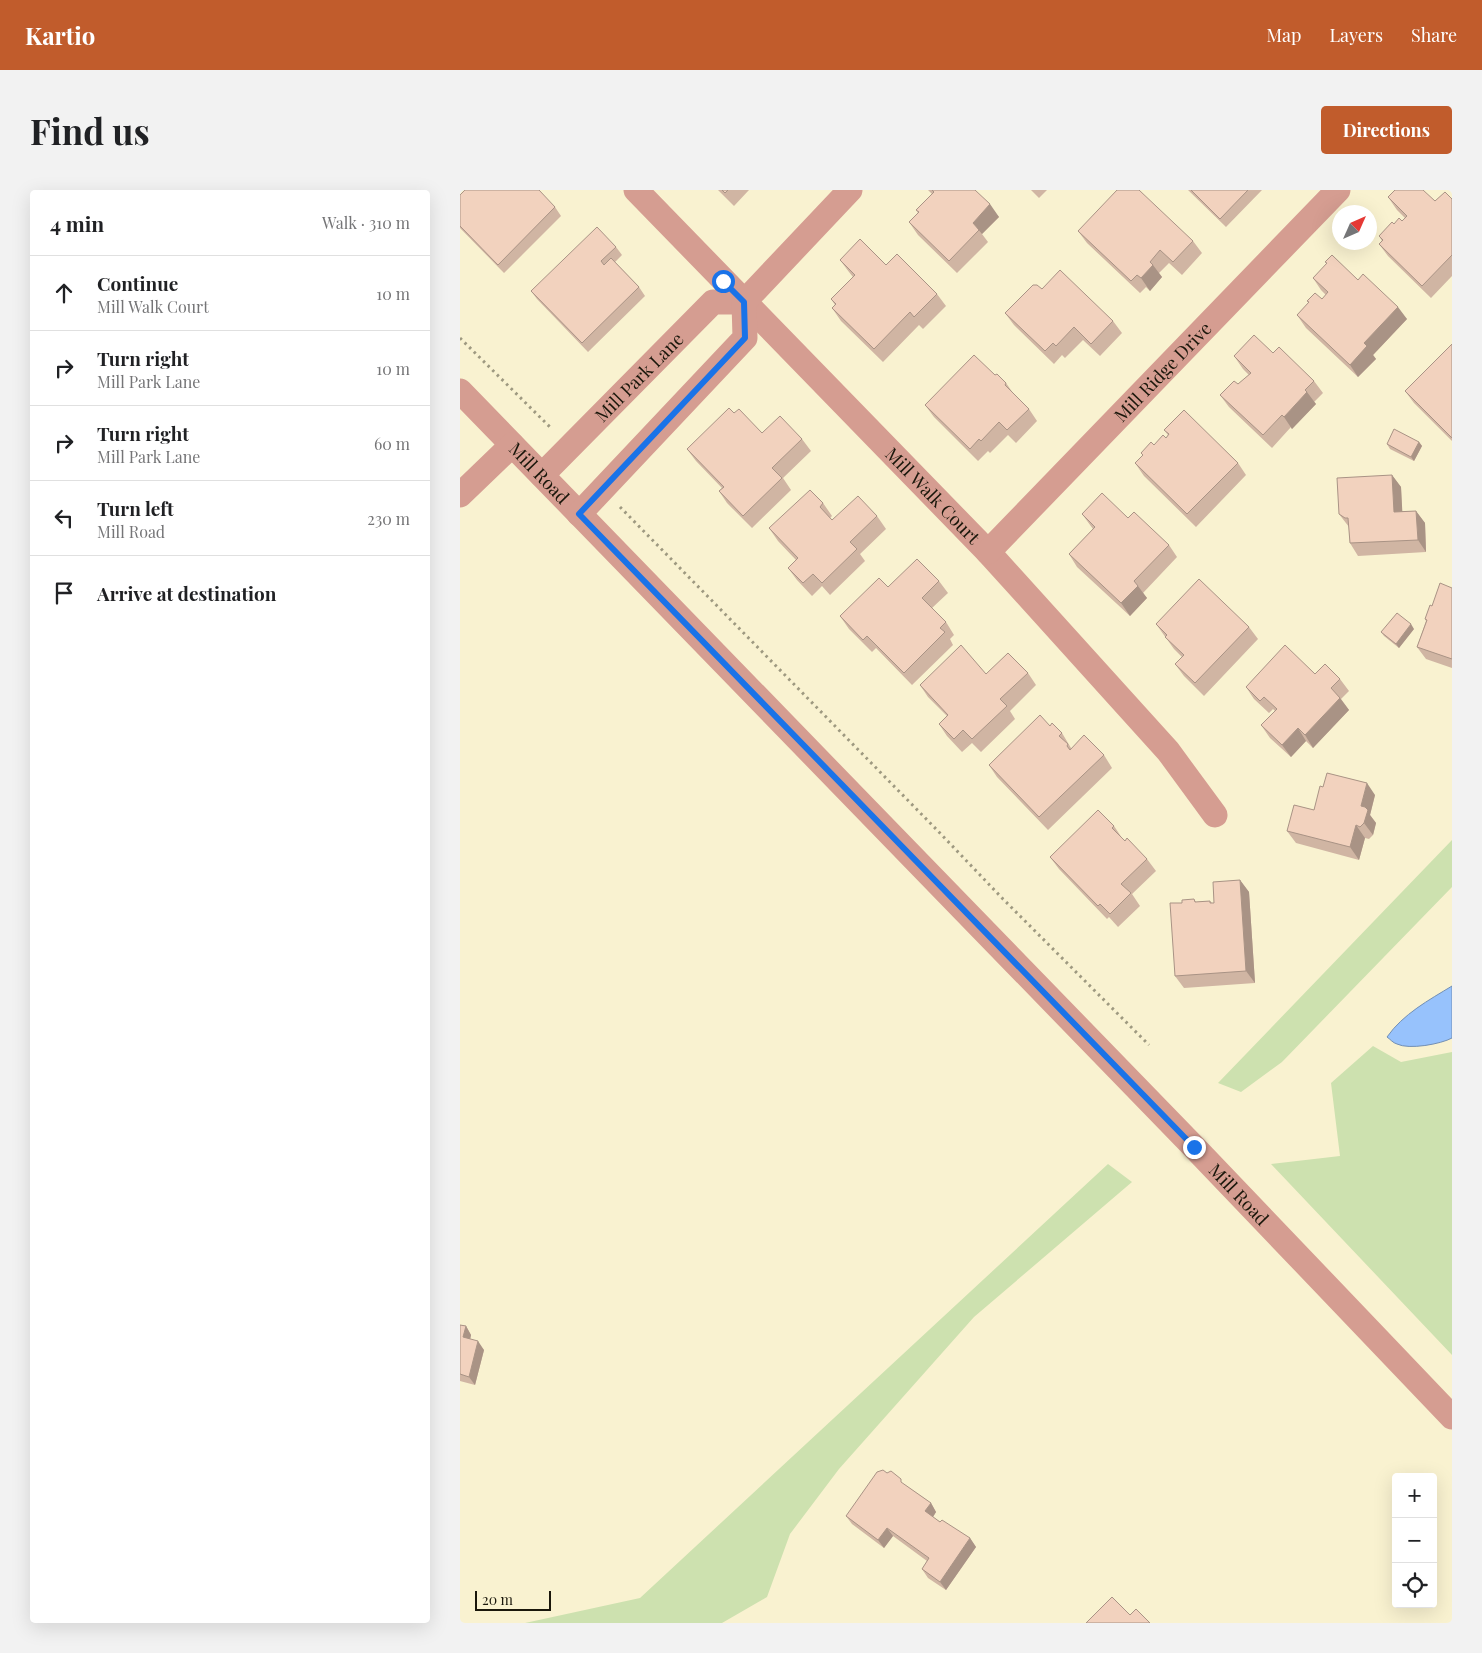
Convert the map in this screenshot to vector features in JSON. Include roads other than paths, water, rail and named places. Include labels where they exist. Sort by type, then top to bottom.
[{"type":"street","name":"Mill Walk Court","points":[[636,190],[988,552],[1168,751],[1215,816]]},
{"type":"street","points":[[579,514],[745,338],[744,302],[850,190]]},
{"type":"street","name":"Mill Ridge Drive","points":[[988,552],[1338,190]]},
{"type":"street","name":"Mill Park Lane","points":[[542,475],[713,302],[744,302]]},
{"type":"street","name":"Mill Road","points":[[460,391],[1194,1147],[1452,1417]]},
{"type":"street","points":[[460,495],[512,445]]},
{"type":"water","points":[[1452,986],[1452,1038],[1433,1044],[1402,1046],[1387,1037],[1409,1014]]}]
